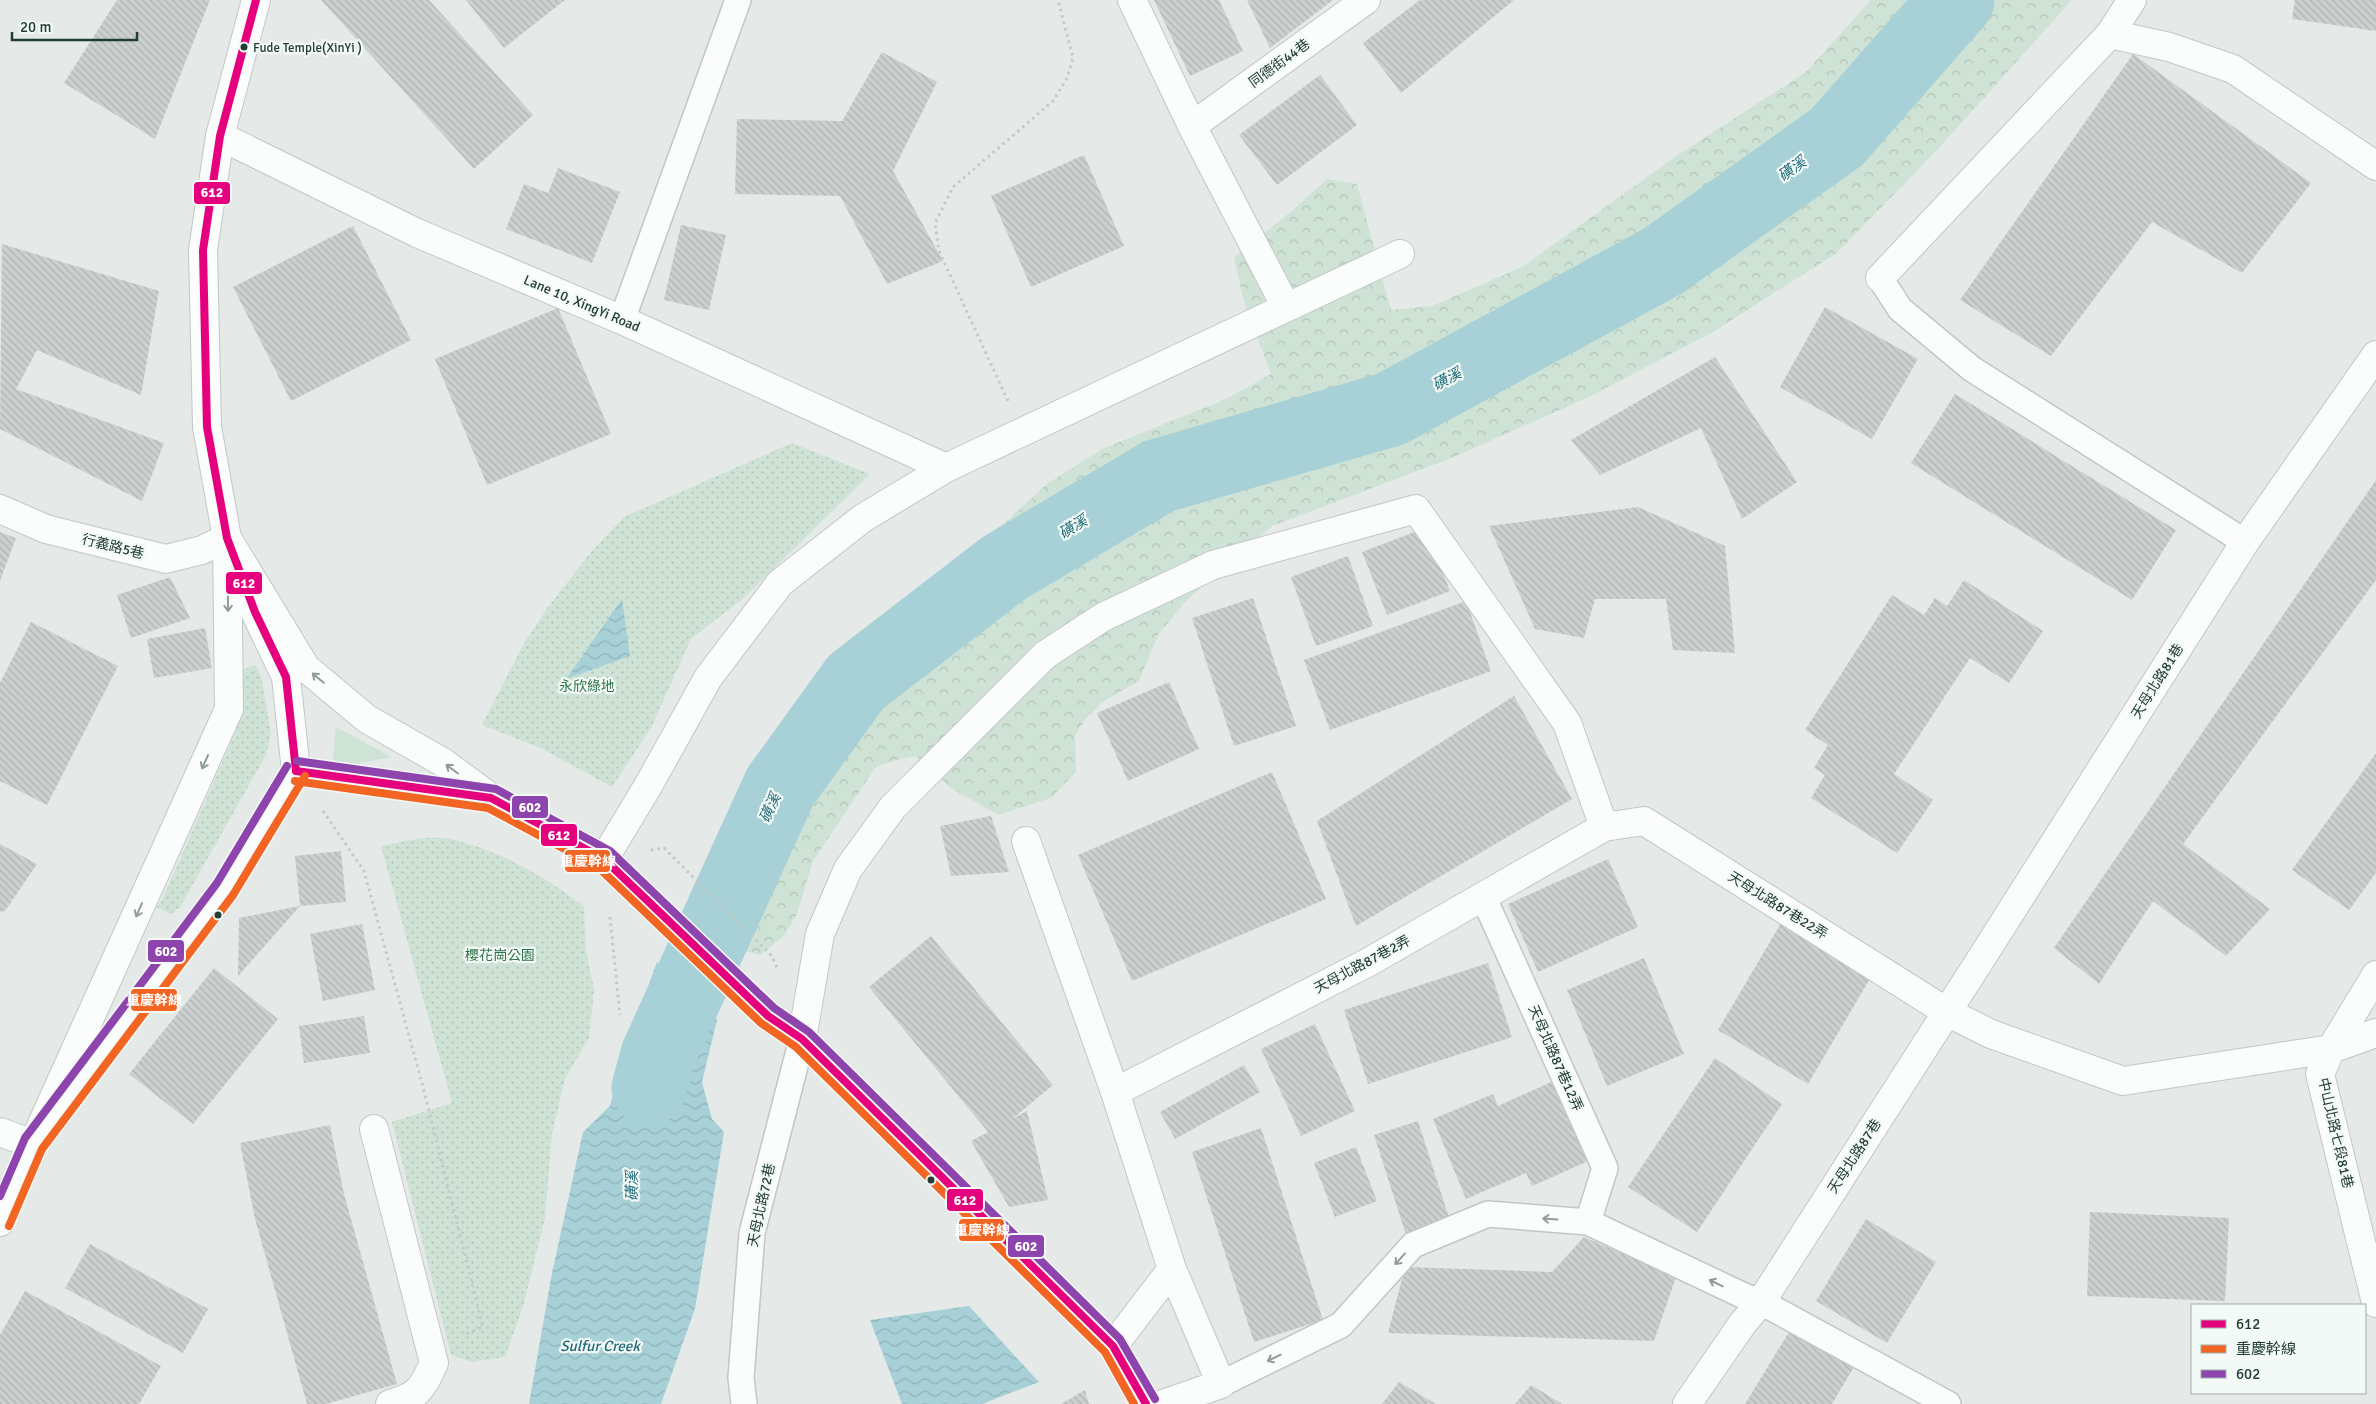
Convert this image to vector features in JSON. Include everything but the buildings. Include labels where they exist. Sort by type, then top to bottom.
[{"type":"street","points":[[0,1222],[33,1144],[229,709],[227,538],[207,427],[203,250],[220,136],[256,0]]},
{"type":"street","points":[[1132,0],[1192,126],[1286,307]]},
{"type":"street","name":"同德街44巷","points":[[1192,126],[1366,0]]},
{"type":"street","points":[[1880,278],[2110,34],[2132,0]]},
{"type":"street","points":[[2110,34],[2169,47],[2233,69],[2376,166]]},
{"type":"street","name":"Lane 10, XingYi Road","points":[[220,136],[417,233],[622,320],[946,468]]},
{"type":"street","points":[[604,859],[648,786],[708,678],[780,583],[862,518],[946,468],[1400,254]]},
{"type":"street","name":"天母北路81巷","points":[[1947,1012],[2245,542],[2376,355]]},
{"type":"street","name":"行義路5巷","points":[[0,509],[46,529],[166,559],[202,550],[227,538]]},
{"type":"street","points":[[802,1039],[820,934],[848,869],[893,807],[1045,655],[1103,617],[1213,565],[1416,509],[1567,723],[1604,827]]},
{"type":"street","points":[[33,1144],[225,889],[296,771],[286,677],[255,612],[227,538]]},
{"type":"street","points":[[227,538],[306,668],[367,719],[444,763],[491,798],[604,859],[768,1016],[802,1039],[1114,1346],[1146,1404]]},
{"type":"street","points":[[296,771],[491,798]]},
{"type":"street","name":"天母北路87巷22弄","points":[[1604,827],[1644,820],[1947,1012],[1991,1034],[2123,1081],[2331,1049],[2376,1033]]},
{"type":"street","name":"天母北路87巷2弄","points":[[1115,1092],[1367,963],[1604,827]]},
{"type":"street","points":[[1026,841],[1115,1092],[1172,1269],[1220,1384],[1163,1404]]},
{"type":"street","name":"中山北路七段81巷","points":[[2376,975],[2331,1049],[2320,1074],[2376,1303]]},
{"type":"street","name":"天母北路87巷","points":[[1687,1404],[1743,1324],[1761,1302],[1947,1012]]},
{"type":"street","points":[[374,1129],[434,1363],[422,1389],[403,1400],[390,1404]]},
{"type":"street","points":[[0,1132],[33,1144]]},
{"type":"street","points":[[1114,1346],[1172,1269]]},
{"type":"lane","points":[[622,320],[738,0]]},
{"type":"lane","points":[[1880,278],[1900,309],[1972,370],[2245,542]]},
{"type":"lane","name":"天母北路87巷12弄","points":[[1483,896],[1605,1168],[1588,1222]]},
{"type":"lane","name":"天母北路72巷","points":[[744,1404],[740,1378],[752,1233],[802,1039]]},
{"type":"lane","points":[[1220,1384],[1341,1325],[1413,1245],[1488,1214],[1588,1222],[1744,1296],[1761,1302],[1948,1404]]},
{"type":"path","points":[[996,372],[939,251],[935,223],[953,187],[1054,101],[1067,78],[1073,58],[1058,0]]},
{"type":"path","points":[[296,771],[364,872],[423,1087],[483,1327],[430,1347]]},
{"type":"path","points":[[664,848],[772,956]]},
{"type":"path","points":[[610,914],[620,1015]]},
{"type":"green space","points":[[1871,0],[2072,0],[1937,150],[1837,253],[1713,332],[1589,397],[1449,459],[1272,526],[1185,602],[1158,635],[1139,681],[1104,701],[1085,719],[1075,736],[1076,772],[1051,798],[998,815],[951,788],[916,756],[896,760],[876,767],[813,861],[797,914],[784,936],[760,955],[733,947],[691,899],[713,857],[783,750],[859,657],[1047,484],[1102,449],[1226,399],[1271,374],[1243,298],[1234,257],[1293,210],[1327,179],[1357,184],[1391,310],[1432,306],[1522,267],[1675,157],[1806,72]]},
{"type":"green space","name":"永欣綠地","points":[[792,443],[870,474],[746,596],[691,639],[651,728],[612,787],[540,748],[482,725],[523,645],[548,607],[591,552],[624,517]]},
{"type":"green space","points":[[255,665],[261,676],[271,734],[266,755],[180,907],[171,914],[156,907],[163,898],[237,729],[244,669]]},
{"type":"green space","points":[[336,727],[392,757],[332,768]]},
{"type":"green space","name":"櫻花崗公園","points":[[421,838],[451,839],[490,851],[539,876],[584,906],[586,950],[594,990],[589,1038],[565,1079],[552,1134],[545,1218],[523,1307],[505,1357],[472,1362],[451,1355],[392,1122],[452,1103],[381,846]]},
{"type":"water","points":[[622,599],[630,656],[566,679]]},
{"type":"water","name":"Sulfur Creek","points":[[657,962],[717,1020],[702,1082],[712,1119],[724,1132],[695,1309],[661,1404],[529,1404],[552,1273],[583,1132],[610,1106],[622,1058]]},
{"type":"water","points":[[969,1306],[1039,1382],[982,1404],[902,1404],[870,1320]]},
{"type":"waterway","name":"磺溪","points":[[649,1088],[658,1055],[780,787],[856,682],[1004,568],[1159,476],[1391,409],[1663,261],[1837,137],[1957,0]]},
{"type":"transit line","name":"612","points":[[256,0],[220,136],[203,250],[207,427],[227,538],[255,612],[286,677],[296,771]]},
{"type":"transit line","name":"602","points":[[297,761],[496,789],[610,851],[774,1008],[809,1032],[1120,1339],[1155,1399]]},
{"type":"transit line","name":"602","points":[[0,1196],[25,1138],[217,883],[287,766]]},
{"type":"transit line","name":"612","points":[[296,771],[491,798],[604,859],[768,1016],[802,1039],[1113,1346],[1146,1404]]},
{"type":"transit line","name":"重慶幹線","points":[[9,1226],[42,1149],[233,895],[305,776]]},
{"type":"transit line","name":"重慶幹線","points":[[295,781],[488,808],[598,867],[761,1023],[796,1047],[1105,1352],[1134,1404]]},
{"type":"place","name":"Fude Temple(XinYi )","points":[[244,47]]}]
